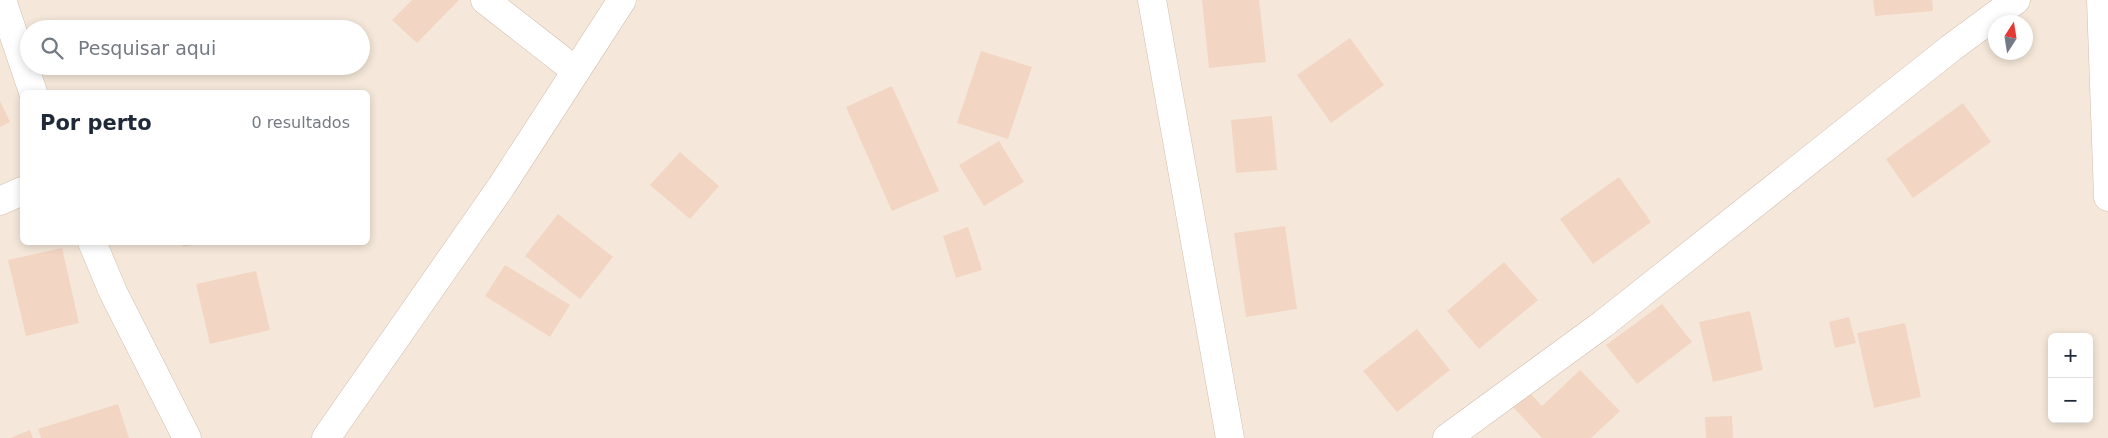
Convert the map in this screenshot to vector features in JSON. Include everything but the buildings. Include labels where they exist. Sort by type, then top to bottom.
[{"type":"street","points":[[2,0],[20,53]]},
{"type":"street","points":[[485,0],[576,71]]},
{"type":"street","points":[[326,438],[501,187],[622,0]]},
{"type":"street","points":[[1152,0],[1230,438]]},
{"type":"street","points":[[1448,438],[1603,324],[1936,60],[2016,0]]},
{"type":"street","points":[[2101,0],[2108,197]]},
{"type":"street","points":[[27,75],[32,90]]},
{"type":"street","points":[[0,201],[20,192]]},
{"type":"street","points":[[93,245],[112,292],[187,438]]},
{"type":"shaded area","points":[[0,0],[2108,0],[2108,438],[0,438]]}]
